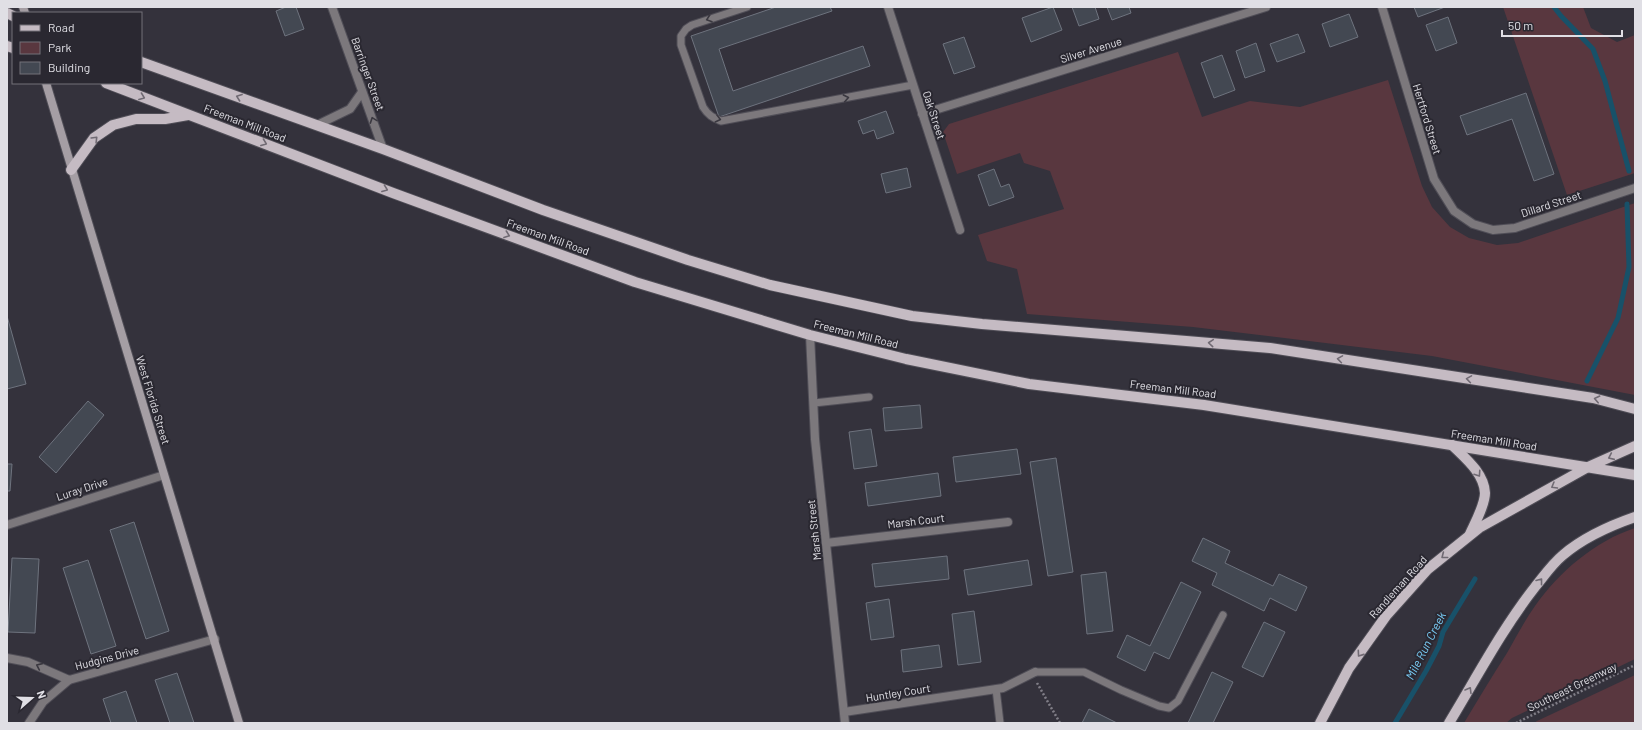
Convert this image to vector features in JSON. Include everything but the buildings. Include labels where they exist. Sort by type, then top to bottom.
[{"type":"main road","name":"Freeman Mill Road","points":[[142,62],[383,149],[544,210],[688,260],[770,285],[912,316],[982,324],[1270,348],[1593,398],[1635,409]]},
{"type":"main road","name":"West Florida Street","points":[[46,84],[239,723]]},
{"type":"main road","name":"Freeman Mill Road","points":[[109,84],[635,282],[810,335],[906,359],[1029,384],[1204,405],[1635,475]]},
{"type":"main road","points":[[71,170],[94,138],[113,125],[136,119],[165,119],[190,115]]},
{"type":"main road","points":[[1452,445],[1472,465],[1482,479],[1485,494],[1469,536]]},
{"type":"main road","name":"Randleman Road","points":[[1320,723],[1349,668],[1386,616],[1428,569],[1479,528],[1588,467],[1635,446]]},
{"type":"main road","points":[[1449,723],[1519,608],[1562,555],[1586,538],[1611,525],[1635,517]]},
{"type":"street","name":"Barringer Street","points":[[332,7],[383,149]]},
{"type":"street","name":"Oak Street","points":[[888,7],[960,230]]},
{"type":"street","name":"Silver Avenue","points":[[922,114],[1266,7]]},
{"type":"street","name":"Hertford Street","points":[[1382,7],[1434,179],[1454,212],[1473,224]]},
{"type":"street","points":[[317,125],[350,109],[362,92]]},
{"type":"street","name":"Dillard Street","points":[[1473,224],[1493,230],[1515,228],[1635,188]]},
{"type":"street","name":"Marsh Street","points":[[810,335],[815,439],[845,723]]},
{"type":"street","name":"Luray Drive","points":[[7,525],[164,475]]},
{"type":"street","name":"Marsh Court","points":[[826,543],[1008,522]]},
{"type":"street","name":"Hudgins Drive","points":[[7,658],[28,662],[69,680],[214,639]]},
{"type":"street","name":"Huntley Court","points":[[844,712],[1000,689],[1034,673]]},
{"type":"street","points":[[29,723],[43,702],[69,680]]},
{"type":"lane","points":[[746,7],[692,25],[680,36],[681,45],[703,107],[706,113],[713,118],[722,121],[913,85]]},
{"type":"lane","points":[[814,403],[869,397]]},
{"type":"lane","points":[[1034,673],[1084,672],[1121,690],[1159,706],[1169,708],[1178,701],[1222,615]]},
{"type":"lane","points":[[1000,689],[1000,723]]},
{"type":"path","name":"Southeast Greenway","points":[[1516,723],[1635,665]]},
{"type":"path","points":[[1034,673],[1060,723]]},
{"type":"green space","points":[[1503,7],[1583,7],[1591,28],[1617,42],[1635,35],[1635,173],[1567,195]]},
{"type":"green space","points":[[1178,52],[1202,117],[1250,101],[1300,107],[1388,80],[1422,186],[1432,207],[1450,227],[1469,238],[1497,245],[1518,243],[1635,203],[1635,395],[1432,356],[1193,327],[1027,314],[1017,269],[987,261],[978,235],[1064,209],[1050,171],[1024,163],[1020,153],[957,174],[943,132],[949,124]]},
{"type":"green space","points":[[1635,528],[1635,659],[1512,718],[1506,723],[1464,723],[1535,606],[1555,581],[1592,549]]},
{"type":"green space","points":[[1635,675],[1635,723],[1534,723],[1537,721]]},
{"type":"waterway","name":"Mile Run Creek","points":[[1554,7],[1593,49],[1605,81],[1629,171]]},
{"type":"waterway","name":"Mile Run Creek","points":[[1587,381],[1618,318],[1629,267],[1627,204]]},
{"type":"waterway","name":"Mile Run Creek","points":[[1395,723],[1426,671],[1439,646],[1443,632],[1475,579]]}]
